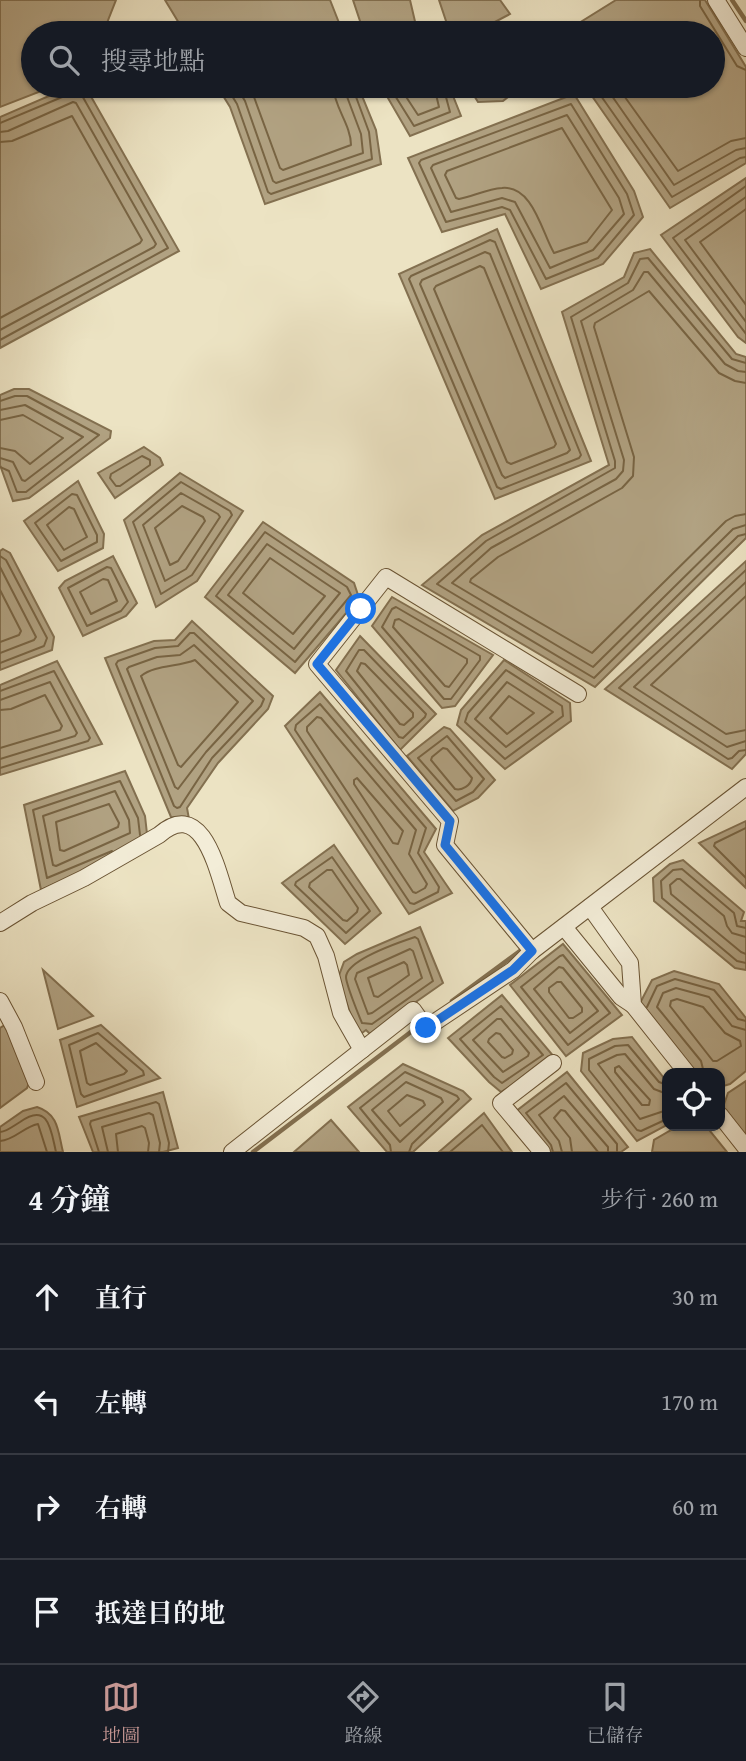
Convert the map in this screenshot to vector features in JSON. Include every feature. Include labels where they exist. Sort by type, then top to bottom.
[{"type":"lane","points":[[716,0],[746,48]]},
{"type":"lane","points":[[532,951],[445,845],[450,821],[317,664],[386,577],[578,694]]},
{"type":"lane","points":[[232,1152],[412,1010],[423,1023],[513,970],[532,951],[746,787]]},
{"type":"lane","points":[[0,923],[159,835],[169,826],[179,822],[187,824],[197,830],[206,843],[228,903],[233,909],[304,928],[317,936],[326,956],[341,1013],[362,1050]]},
{"type":"lane","points":[[590,907],[630,963],[633,1005]]},
{"type":"lane","points":[[564,927],[621,997],[633,1005],[683,1068]]},
{"type":"lane","points":[[0,1001],[14,1027],[36,1082]]},
{"type":"lane","points":[[542,1152],[501,1103],[553,1063]]},
{"type":"lane","points":[[725,1121],[746,1148]]},
{"type":"water","points":[[0,0],[116,0],[108,21],[21,21],[21,98],[23,98],[0,107]]},
{"type":"water","points":[[165,0],[330,0],[338,21],[178,21]]},
{"type":"water","points":[[353,0],[410,0],[415,21],[360,21]]},
{"type":"water","points":[[439,0],[500,0],[510,14],[497,21],[446,21]]},
{"type":"water","points":[[616,0],[705,0],[718,21],[582,21]]},
{"type":"water","points":[[725,33],[746,67],[746,163],[670,208],[593,98],[725,98]]},
{"type":"water","points":[[44,98],[92,98],[179,251],[0,348],[0,117]]},
{"type":"water","points":[[224,98],[363,98],[376,130],[381,164],[265,204]]},
{"type":"water","points":[[388,98],[454,98],[461,116],[410,136]]},
{"type":"water","points":[[476,98],[507,98],[503,101],[478,102]]},
{"type":"water","points":[[564,98],[576,98],[634,191],[643,217],[603,264],[541,289],[505,214],[442,232],[408,158]]},
{"type":"water","points":[[746,178],[746,343],[738,337],[661,235]]},
{"type":"water","points":[[497,229],[591,461],[495,499],[399,274]]},
{"type":"water","points":[[650,249],[736,354],[746,357],[746,538],[595,687],[422,585],[482,535],[609,465],[562,312],[624,277],[634,253]]},
{"type":"water","points":[[14,389],[29,389],[111,431],[110,438],[29,498],[13,501],[0,465],[0,395]]},
{"type":"water","points":[[144,447],[160,458],[163,465],[115,498],[98,473]]},
{"type":"water","points":[[180,473],[243,511],[197,581],[156,607],[124,520]]},
{"type":"water","points":[[78,481],[104,534],[103,548],[58,571],[24,521]]},
{"type":"water","points":[[263,522],[354,583],[359,598],[295,673],[205,597]]},
{"type":"water","points":[[3,549],[10,553],[54,637],[52,650],[0,670],[0,551]]},
{"type":"water","points":[[113,556],[137,603],[126,616],[83,636],[59,588],[65,581]]},
{"type":"water","points":[[746,561],[746,754],[732,769],[605,689]]},
{"type":"water","points":[[392,597],[493,655],[455,706],[442,708],[372,626]]},
{"type":"water","points":[[192,621],[273,696],[268,709],[218,763],[187,808],[189,819],[171,817],[105,658],[154,641],[175,640]]},
{"type":"water","points":[[360,636],[436,714],[400,750],[336,670]]},
{"type":"water","points":[[504,660],[570,703],[571,721],[505,769],[457,725],[461,710]]},
{"type":"water","points":[[57,661],[102,744],[0,775],[0,685]]},
{"type":"water","points":[[320,692],[436,829],[424,852],[452,893],[409,914],[285,726]]},
{"type":"water","points":[[444,727],[450,729],[495,780],[478,798],[453,811],[407,756]]},
{"type":"water","points":[[125,771],[145,816],[148,843],[41,890],[24,805]]},
{"type":"water","points":[[746,821],[746,888],[699,843]]},
{"type":"water","points":[[334,845],[381,913],[345,944],[282,883]]},
{"type":"water","points":[[683,860],[744,912],[741,921],[746,921],[746,970],[735,968],[654,901],[653,878],[670,864]]},
{"type":"water","points":[[420,927],[443,983],[370,1034],[366,1030],[358,1036],[338,978],[344,962]]},
{"type":"water","points":[[563,944],[622,1015],[566,1056],[510,985]]},
{"type":"water","points":[[43,970],[93,1016],[58,1029]]},
{"type":"water","points":[[674,971],[719,984],[746,1018],[746,1071],[725,1086],[725,1068],[686,1068],[638,1007],[652,980]]},
{"type":"water","points":[[502,995],[555,1058],[501,1092],[448,1038]]},
{"type":"water","points":[[10,1022],[33,1072],[27,1088],[0,1108],[0,1028]]},
{"type":"water","points":[[101,1025],[160,1078],[77,1107],[60,1040]]},
{"type":"water","points":[[632,1037],[662,1076],[662,1128],[637,1141],[581,1071],[583,1053],[613,1039]]},
{"type":"water","points":[[403,1064],[463,1091],[471,1099],[413,1152],[387,1152],[348,1107]]},
{"type":"water","points":[[567,1072],[628,1147],[621,1152],[548,1152],[515,1112]]},
{"type":"water","points":[[746,1081],[746,1140],[725,1114],[728,1093]]},
{"type":"water","points":[[163,1092],[178,1148],[163,1152],[93,1152],[79,1117]]},
{"type":"water","points":[[37,1107],[54,1119],[63,1152],[0,1152],[0,1127],[23,1111]]},
{"type":"water","points":[[484,1113],[512,1152],[439,1152]]},
{"type":"water","points":[[331,1120],[359,1152],[294,1152]]},
{"type":"water","points":[[669,1131],[710,1131],[727,1152],[652,1152],[654,1140]]},
{"type":"waterway","points":[[732,0],[746,21]]},
{"type":"waterway","points":[[452,1001],[524,948]]},
{"type":"waterway","points":[[253,1152],[420,1025]]},
{"type":"route","points":[[361,609],[317,664],[450,821],[445,845],[532,951],[513,970],[426,1028]]}]
